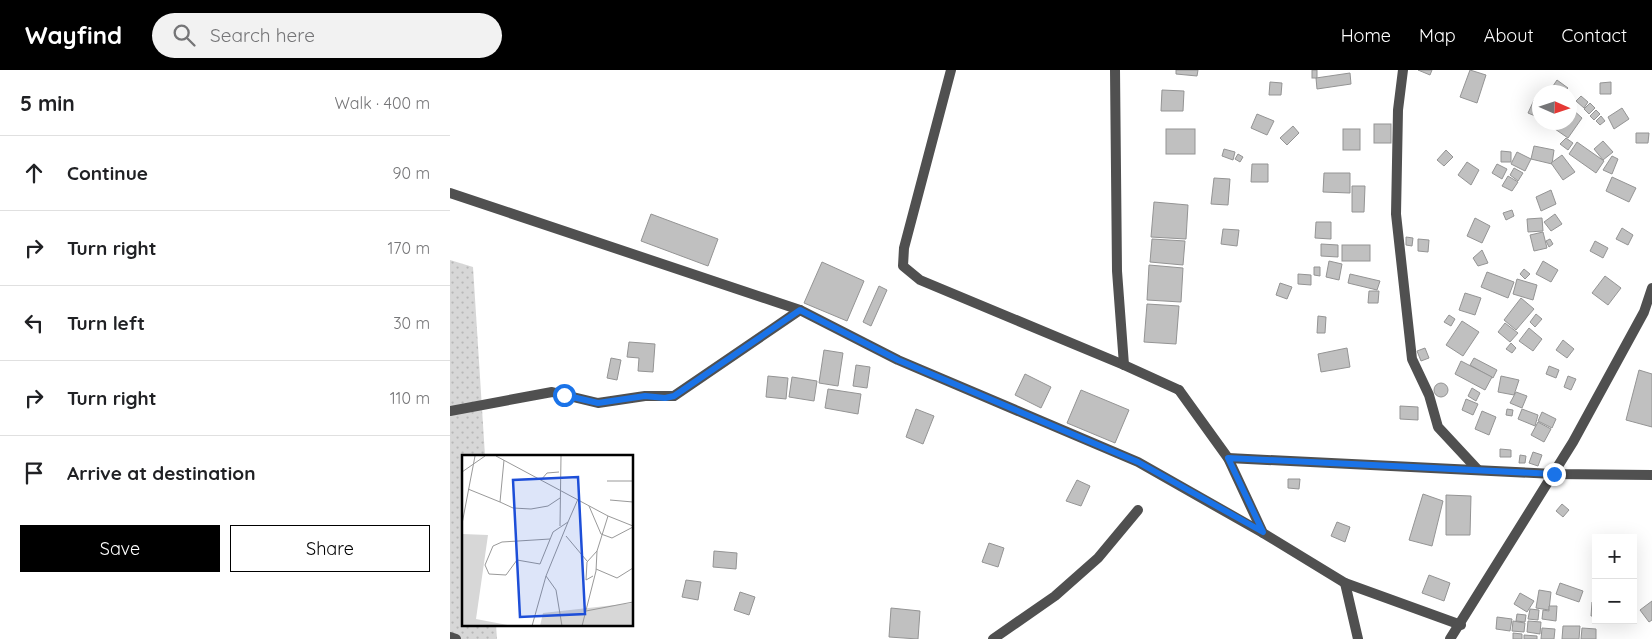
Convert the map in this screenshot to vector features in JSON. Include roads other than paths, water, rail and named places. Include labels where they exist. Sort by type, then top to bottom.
[{"type":"street","points":[[951,70],[904,248],[903,266],[920,280],[1124,364],[1179,390],[1228,458],[1263,532]]},
{"type":"street","points":[[1115,70],[1117,271],[1124,364]]},
{"type":"street","points":[[1404,70],[1398,110],[1396,214],[1412,359],[1429,395],[1438,427],[1478,470]]},
{"type":"street","points":[[450,193],[800,310],[898,360],[1138,462],[1263,532],[1345,583],[1461,625]]},
{"type":"street","points":[[1450,639],[1461,625],[1554,474],[1648,316],[1652,288]]},
{"type":"street","points":[[450,411],[552,392],[598,403],[645,396],[665,398],[674,396],[800,310]]},
{"type":"street","points":[[1228,458],[1554,474],[1652,475]]},
{"type":"street","points":[[993,639],[1056,596],[1098,558],[1138,510]]},
{"type":"street","points":[[1345,583],[1358,639]]},
{"type":"street","points":[[450,637],[456,639]]}]
